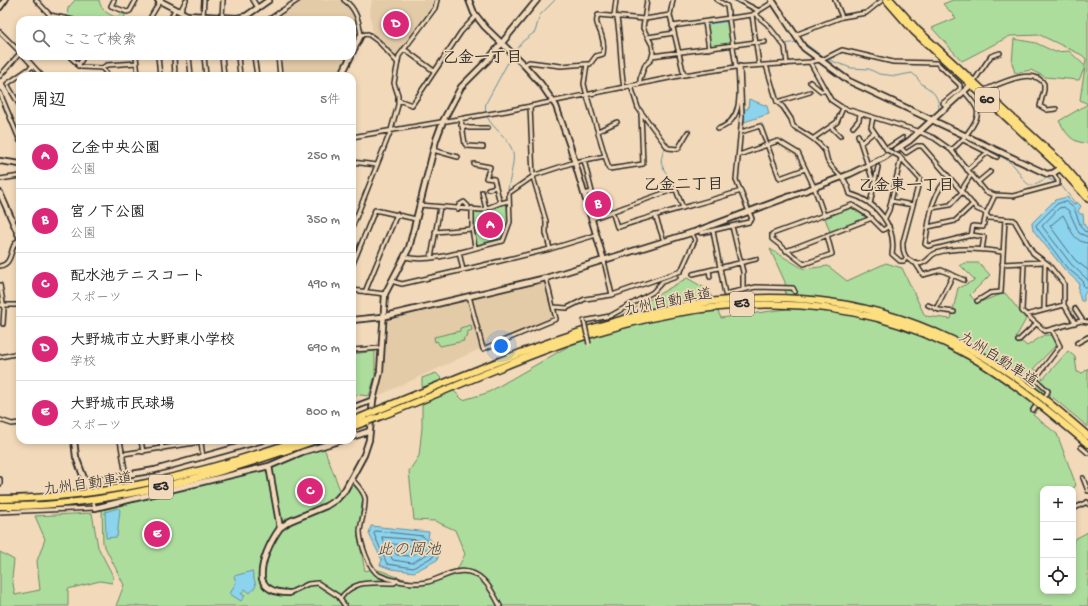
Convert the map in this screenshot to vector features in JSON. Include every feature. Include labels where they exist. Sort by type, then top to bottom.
[{"type":"highway","name":"九州自動車道","points":[[356,419],[532,348],[635,316],[704,302],[778,297],[824,301],[869,310],[915,324],[949,338],[1011,374],[1088,436]]},
{"type":"highway","name":"九州自動車道","points":[[356,426],[541,351],[619,326],[705,308],[749,304],[792,304],[824,307],[868,315],[914,329],[947,344],[1008,379],[1046,408],[1088,444]]},
{"type":"highway","name":"九州自動車道","points":[[0,499],[72,496],[159,481],[226,464],[287,444]]},
{"type":"highway","name":"九州自動車道","points":[[0,506],[49,504],[116,496],[146,490],[228,469],[304,444]]},
{"type":"main road","name":"60","points":[[891,0],[916,29],[1088,193]]},
{"type":"main road","name":"60","points":[[883,1],[914,32],[973,83],[985,90],[1062,168],[1088,199]]},
{"type":"street","points":[[0,7],[5,0]]},
{"type":"street","points":[[36,0],[50,15],[55,16]]},
{"type":"street","points":[[114,0],[111,6],[127,12],[130,11],[136,0]]},
{"type":"street","points":[[151,16],[159,0],[166,2],[180,12],[193,16]]},
{"type":"street","points":[[180,12],[186,0]]},
{"type":"street","points":[[203,16],[204,0]]},
{"type":"street","points":[[222,16],[223,0]]},
{"type":"street","points":[[253,0],[258,8]]},
{"type":"street","points":[[244,16],[269,0]]},
{"type":"street","points":[[276,16],[298,0]]},
{"type":"street","points":[[344,0],[350,5],[356,15],[361,35],[356,45]]},
{"type":"street","points":[[356,218],[391,130],[398,100],[394,83],[397,62],[404,49],[435,8],[437,0]]},
{"type":"street","points":[[469,0],[476,16],[501,44],[524,65],[553,102],[561,119],[575,162],[604,261],[612,295]]},
{"type":"street","points":[[345,606],[340,599],[318,583],[313,582],[290,593],[280,593],[270,589],[262,579],[263,564],[280,528],[290,521],[332,503],[341,495],[366,451],[370,431],[373,400],[380,372],[382,316],[385,294],[405,257],[433,150],[443,121],[461,87],[501,44],[537,0]]},
{"type":"street","points":[[616,0],[615,17],[622,49],[621,70],[624,88]]},
{"type":"street","points":[[640,84],[640,79],[645,65],[652,56],[653,48],[643,28],[647,0]]},
{"type":"street","points":[[673,0],[670,15],[684,75]]},
{"type":"street","points":[[701,233],[751,220],[736,180],[743,104],[738,67],[727,6],[717,0]]},
{"type":"street","points":[[738,0],[759,11]]},
{"type":"street","points":[[835,0],[842,16]]},
{"type":"street","points":[[672,26],[729,19],[753,14],[772,1],[804,48],[849,81],[934,120],[997,157]]},
{"type":"street","points":[[794,35],[842,16],[866,13],[883,1]]},
{"type":"street","points":[[172,16],[175,9]]},
{"type":"street","points":[[753,14],[759,65]]},
{"type":"street","points":[[753,14],[767,24],[785,48],[787,64]]},
{"type":"street","points":[[524,65],[529,62],[561,66],[590,64],[596,56],[603,54],[604,45],[596,22],[598,15],[645,19],[670,15]]},
{"type":"street","points":[[398,100],[412,105],[461,32],[476,16]]},
{"type":"street","points":[[705,22],[709,48]]},
{"type":"street","points":[[0,32],[16,48]]},
{"type":"street","points":[[648,37],[674,33]]},
{"type":"street","points":[[361,35],[368,34],[373,37],[397,62]]},
{"type":"street","points":[[652,56],[766,42]]},
{"type":"street","points":[[404,49],[434,71]]},
{"type":"street","points":[[356,136],[587,96],[684,75],[738,67],[810,62],[845,50],[893,62],[938,63],[960,85],[960,89],[943,103],[947,107]]},
{"type":"street","points":[[356,319],[382,316],[546,278],[604,261],[691,232],[842,177],[868,166],[900,147],[934,120],[973,83],[991,56],[1000,53]]},
{"type":"street","points":[[0,76],[16,57]]},
{"type":"street","points":[[28,60],[38,72]]},
{"type":"street","points":[[73,60],[78,66],[87,69],[102,68],[107,65],[136,63],[137,72]]},
{"type":"street","points":[[78,66],[82,60]]},
{"type":"street","points":[[158,60],[160,72]]},
{"type":"street","points":[[174,60],[175,72]]},
{"type":"street","points":[[190,60],[191,72]]},
{"type":"street","points":[[204,60],[206,72]]},
{"type":"street","points":[[222,60],[224,72]]},
{"type":"street","points":[[238,60],[240,72]]},
{"type":"street","points":[[255,60],[256,72]]},
{"type":"street","points":[[278,60],[280,72]]},
{"type":"street","points":[[343,72],[349,60]]},
{"type":"street","points":[[810,62],[831,100],[842,108],[934,138],[951,150],[986,192],[995,195],[1013,196],[1058,183],[1052,174]]},
{"type":"street","points":[[587,64],[584,84],[609,169],[643,164],[641,113]]},
{"type":"street","points":[[766,65],[777,102],[784,107],[793,126],[806,135],[814,138],[826,152],[828,163],[847,182],[850,194],[863,198],[885,218],[889,226],[894,245],[892,254],[900,261],[904,261],[906,258]]},
{"type":"street","points":[[25,72],[33,66]]},
{"type":"street","points":[[718,129],[726,126],[732,120],[739,106],[738,67]]},
{"type":"street","points":[[102,68],[105,72]]},
{"type":"street","points":[[985,90],[1019,77],[1032,76],[1038,78],[1044,84],[1040,106],[1047,110],[1056,108]]},
{"type":"street","points":[[16,78],[7,84],[16,99]]},
{"type":"street","points":[[810,82],[821,91],[825,91]]},
{"type":"street","points":[[631,86],[634,100],[641,113],[645,116],[659,138],[668,148],[678,149],[688,132]]},
{"type":"street","points":[[777,102],[810,92]]},
{"type":"street","points":[[951,150],[964,138],[975,121],[978,110],[964,92]]},
{"type":"street","points":[[0,93],[4,106],[16,132]]},
{"type":"street","points":[[0,109],[4,106]]},
{"type":"street","points":[[530,106],[533,177],[546,221],[546,233],[550,249]]},
{"type":"street","points":[[814,138],[840,119],[842,108]]},
{"type":"street","points":[[853,127],[859,120],[860,114]]},
{"type":"street","points":[[872,118],[871,127],[887,149],[900,157],[920,179],[903,246],[903,254],[906,258],[916,264],[923,275],[939,270],[964,280]]},
{"type":"street","points":[[461,119],[465,144],[467,146],[483,147]]},
{"type":"street","points":[[598,131],[618,122]]},
{"type":"street","points":[[461,124],[469,128],[488,128]]},
{"type":"street","points":[[741,132],[760,126],[780,178],[805,169]]},
{"type":"street","points":[[831,127],[840,136]]},
{"type":"street","points":[[860,143],[874,132]]},
{"type":"street","points":[[858,135],[872,178],[875,180]]},
{"type":"street","points":[[887,149],[903,138]]},
{"type":"street","points":[[964,138],[1047,174],[1052,174],[1062,168]]},
{"type":"street","points":[[739,155],[778,141],[798,153],[814,187],[824,215]]},
{"type":"street","points":[[900,147],[906,153],[917,146],[922,146],[977,209],[986,214],[989,218],[1014,220],[1033,253],[1044,262],[1064,284],[1064,304],[1075,323]]},
{"type":"street","points":[[433,150],[458,157]]},
{"type":"street","points":[[967,170],[988,152]]},
{"type":"street","points":[[405,257],[416,259],[431,258],[505,239],[510,222],[509,193],[533,177],[575,162],[605,156]]},
{"type":"street","points":[[885,218],[891,201],[900,157]]},
{"type":"street","points":[[584,160],[592,192],[584,194]]},
{"type":"street","points":[[0,161],[16,163]]},
{"type":"street","points":[[356,162],[377,165]]},
{"type":"street","points":[[474,164],[490,167],[486,178],[494,179],[500,203]]},
{"type":"street","points":[[870,204],[878,167]]},
{"type":"street","points":[[978,182],[990,172]]},
{"type":"street","points":[[932,208],[950,205],[962,192],[971,175]]},
{"type":"street","points":[[0,179],[16,177]]},
{"type":"street","points":[[949,177],[937,190],[928,227],[926,244],[928,246],[971,236],[984,237],[982,250]]},
{"type":"street","points":[[488,189],[496,187]]},
{"type":"street","points":[[591,219],[674,189],[676,190],[683,208]]},
{"type":"street","points":[[612,211],[617,227],[619,228],[655,215],[741,191]]},
{"type":"street","points":[[482,192],[486,209]]},
{"type":"street","points":[[0,193],[16,228]]},
{"type":"street","points":[[971,236],[972,227],[983,227],[986,214],[995,195]]},
{"type":"street","points":[[419,205],[481,210],[509,201]]},
{"type":"street","points":[[891,201],[913,205]]},
{"type":"street","points":[[458,209],[459,205],[463,202],[470,209],[475,247]]},
{"type":"street","points":[[928,227],[955,221],[973,204]]},
{"type":"street","points":[[826,235],[832,254],[804,264],[772,239],[772,234],[852,205],[872,218],[883,230],[889,226]]},
{"type":"street","points":[[431,258],[440,207]]},
{"type":"street","points":[[356,256],[375,210],[416,219]]},
{"type":"street","points":[[365,292],[397,214]]},
{"type":"street","points":[[655,215],[664,241]]},
{"type":"street","points":[[786,251],[872,218]]},
{"type":"street","points":[[977,301],[990,292],[1001,292],[1005,219]]},
{"type":"street","points":[[732,226],[740,263],[743,289]]},
{"type":"street","points":[[435,232],[472,229]]},
{"type":"street","points":[[713,231],[725,294],[756,287],[793,288],[795,292]]},
{"type":"street","points":[[554,308],[567,308],[585,299],[612,295],[681,271],[694,240],[691,232]]},
{"type":"street","points":[[391,281],[402,284],[550,249],[596,235]]},
{"type":"street","points":[[0,266],[6,265],[9,262],[16,241]]},
{"type":"street","points":[[916,264],[927,262],[936,253],[982,250],[1002,252]]},
{"type":"street","points":[[458,252],[463,270]]},
{"type":"street","points":[[693,274],[756,259]]},
{"type":"street","points":[[1002,264],[1044,262]]},
{"type":"street","points":[[1044,262],[1044,310]]},
{"type":"street","points":[[1024,263],[1022,311],[1026,315],[1045,331],[1083,321],[1088,322]]},
{"type":"street","points":[[709,270],[710,277]]},
{"type":"street","points":[[936,309],[953,275]]},
{"type":"street","points":[[588,344],[584,321],[610,316],[652,292],[662,282],[676,277]]},
{"type":"street","points":[[469,296],[483,349],[555,320],[554,308],[546,278]]},
{"type":"street","points":[[0,285],[3,324]]},
{"type":"street","points":[[356,291],[385,294]]},
{"type":"street","points":[[1,305],[16,304]]},
{"type":"street","points":[[1026,315],[1064,304]]},
{"type":"street","points":[[928,305],[936,309],[954,312]]},
{"type":"street","points":[[1075,309],[1083,321]]},
{"type":"street","points":[[1018,342],[1036,324]]},
{"type":"street","points":[[1046,395],[1048,391],[1035,379],[1060,346],[1052,330]]},
{"type":"street","points":[[1078,343],[1088,337]]},
{"type":"street","points":[[356,350],[381,348]]},
{"type":"street","points":[[0,357],[16,354]]},
{"type":"street","points":[[356,406],[373,400]]},
{"type":"street","points":[[0,420],[12,424],[16,424]]},
{"type":"street","points":[[356,436],[370,431]]},
{"type":"street","points":[[74,444],[76,457],[88,489]]},
{"type":"street","points":[[121,444],[126,476]]},
{"type":"street","points":[[142,444],[143,452]]},
{"type":"street","points":[[161,444],[162,449]]},
{"type":"street","points":[[123,454],[186,444]]},
{"type":"street","points":[[201,444],[203,458]]},
{"type":"street","points":[[85,482],[126,476],[203,458],[250,444]]},
{"type":"street","points":[[0,512],[95,508],[269,466],[302,452],[329,444]]},
{"type":"street","points":[[1081,447],[1088,453]]},
{"type":"street","points":[[269,466],[280,528]]},
{"type":"street","points":[[352,478],[362,490],[365,497],[360,535],[371,568],[381,576],[420,583],[456,572],[472,573],[486,581],[500,606]]},
{"type":"street","points":[[1083,478],[1088,491]]},
{"type":"street","points":[[0,479],[0,484]]},
{"type":"street","points":[[93,502],[95,508]]},
{"type":"street","points":[[1076,508],[1087,502],[1088,504]]},
{"type":"street","points":[[340,599],[346,591],[356,585],[394,583],[398,580]]},
{"type":"shaded area","points":[[301,0],[341,0],[354,13],[355,16],[277,16]]},
{"type":"shaded area","points":[[372,0],[435,0],[433,8],[395,58],[373,35],[370,12]]},
{"type":"shaded area","points":[[356,20],[359,31],[356,39]]},
{"type":"shaded area","points":[[281,60],[347,60],[341,72],[282,72]]},
{"type":"shaded area","points":[[544,282],[554,318],[484,347],[378,396],[383,366],[385,324],[389,319]]},
{"type":"green space","points":[[75,0],[99,0],[103,9],[114,16],[67,16],[68,8]]},
{"type":"green space","points":[[953,0],[1088,0],[1088,104],[1080,100],[1085,67],[1079,80],[1045,77],[1031,70],[1015,73],[1012,63],[1014,39],[1036,43],[1055,52],[1069,51],[1085,66],[1086,59],[1082,55],[1040,35],[1010,36],[962,61],[932,28],[956,18],[943,4]]},
{"type":"green space","points":[[123,13],[125,16],[118,16]]},
{"type":"green space","points":[[729,19],[733,45],[709,49],[705,22]]},
{"type":"green space","points":[[1088,104],[1088,143],[1082,143],[1070,137],[1059,121]]},
{"type":"green space","points":[[594,193],[596,198],[602,197],[607,210],[594,215],[589,197]]},
{"type":"green space","points":[[507,203],[508,223],[502,240],[476,245],[473,212],[484,211]]},
{"type":"green space","points":[[852,208],[867,218],[830,232],[825,218]]},
{"type":"green space","points":[[770,249],[804,269],[828,266],[847,281],[886,263],[902,268],[925,316],[951,319],[958,288],[975,280],[960,265],[966,263],[979,263],[990,275],[970,295],[977,303],[1005,293],[1026,319],[1016,337],[1027,346],[1044,335],[1052,335],[1057,344],[1034,368],[1043,379],[1068,351],[1075,357],[1077,372],[1083,373],[1088,368],[1088,427],[1051,396],[1033,415],[1057,434],[1076,485],[1040,486],[1040,594],[1076,594],[1076,538],[1088,532],[1088,606],[116,606],[124,585],[103,543],[102,510],[273,467],[304,454],[324,448],[343,498],[351,484],[361,492],[363,496],[358,535],[365,571],[379,570],[401,578],[420,582],[446,578],[452,575],[458,568],[465,554],[455,530],[435,521],[414,520],[409,471],[419,456],[422,428],[422,378],[436,373],[463,400],[487,393],[687,278],[708,290],[721,318],[786,309],[785,282]]},
{"type":"green space","points":[[471,325],[472,330],[467,332],[468,336],[463,339],[464,341],[440,346],[437,341],[435,342],[434,337],[460,331],[460,328]]},
{"type":"green space","points":[[375,351],[375,376],[369,396],[356,394],[356,353]]},
{"type":"green space","points":[[92,513],[98,547],[113,576],[112,583],[100,581],[68,589],[68,606],[0,606],[0,552],[14,560],[12,578],[15,595],[40,590],[37,561],[45,539],[35,516]]},
{"type":"water","points":[[749,99],[767,106],[769,114],[744,122],[744,109],[748,109]]},
{"type":"water","points":[[1067,197],[1074,204],[1077,202],[1081,206],[1078,211],[1080,214],[1083,214],[1084,224],[1088,230],[1088,288],[1084,295],[1084,301],[1081,301],[1078,291],[1079,283],[1065,270],[1033,230],[1032,223],[1055,200]]},
{"type":"water","points":[[118,508],[120,510],[117,537],[106,538],[105,512]]},
{"type":"water","name":"此の岡池","points":[[371,526],[429,532],[428,537],[440,551],[437,560],[414,572],[391,569],[380,565],[382,560],[369,534]]},
{"type":"water","points":[[252,571],[256,586],[250,593],[245,589],[241,594],[245,596],[241,601],[230,594],[236,582],[234,576]]},
{"type":"waterway","points":[[514,52],[523,41],[535,32],[540,15],[555,0]]},
{"type":"waterway","points":[[732,0],[755,12]]},
{"type":"waterway","points":[[758,14],[777,34]]},
{"type":"waterway","points":[[707,23],[726,21]]},
{"type":"waterway","points":[[802,41],[823,57]]},
{"type":"waterway","points":[[785,44],[796,42]]},
{"type":"waterway","points":[[508,190],[513,166],[513,153],[506,139],[487,117],[486,103],[512,55]]},
{"type":"waterway","points":[[829,60],[851,68],[869,69],[879,74],[896,76],[912,73],[935,95],[937,98],[939,111]]},
{"type":"waterway","points":[[634,104],[640,114]]},
{"type":"waterway","points":[[650,126],[666,147],[661,161],[663,168],[671,181]]},
{"type":"waterway","points":[[938,126],[961,137]]},
{"type":"waterway","points":[[967,140],[1006,159],[1031,186],[1047,178],[1060,184],[1076,204]]},
{"type":"place","name":"大野城市立大野東小学校","points":[[396,24]]},
{"type":"place","name":"宮ノ下公園","points":[[598,204]]},
{"type":"place","name":"乙金中央公園","points":[[490,225]]},
{"type":"place","name":"配水池テニスコート","points":[[310,491]]},
{"type":"place","name":"大野城市民球場","points":[[157,534]]},
{"type":"district","name":"乙金一丁目","points":[[482,59]]},
{"type":"district","name":"乙金二丁目","points":[[683,186]]},
{"type":"district","name":"乙金東一丁目","points":[[906,187]]}]
